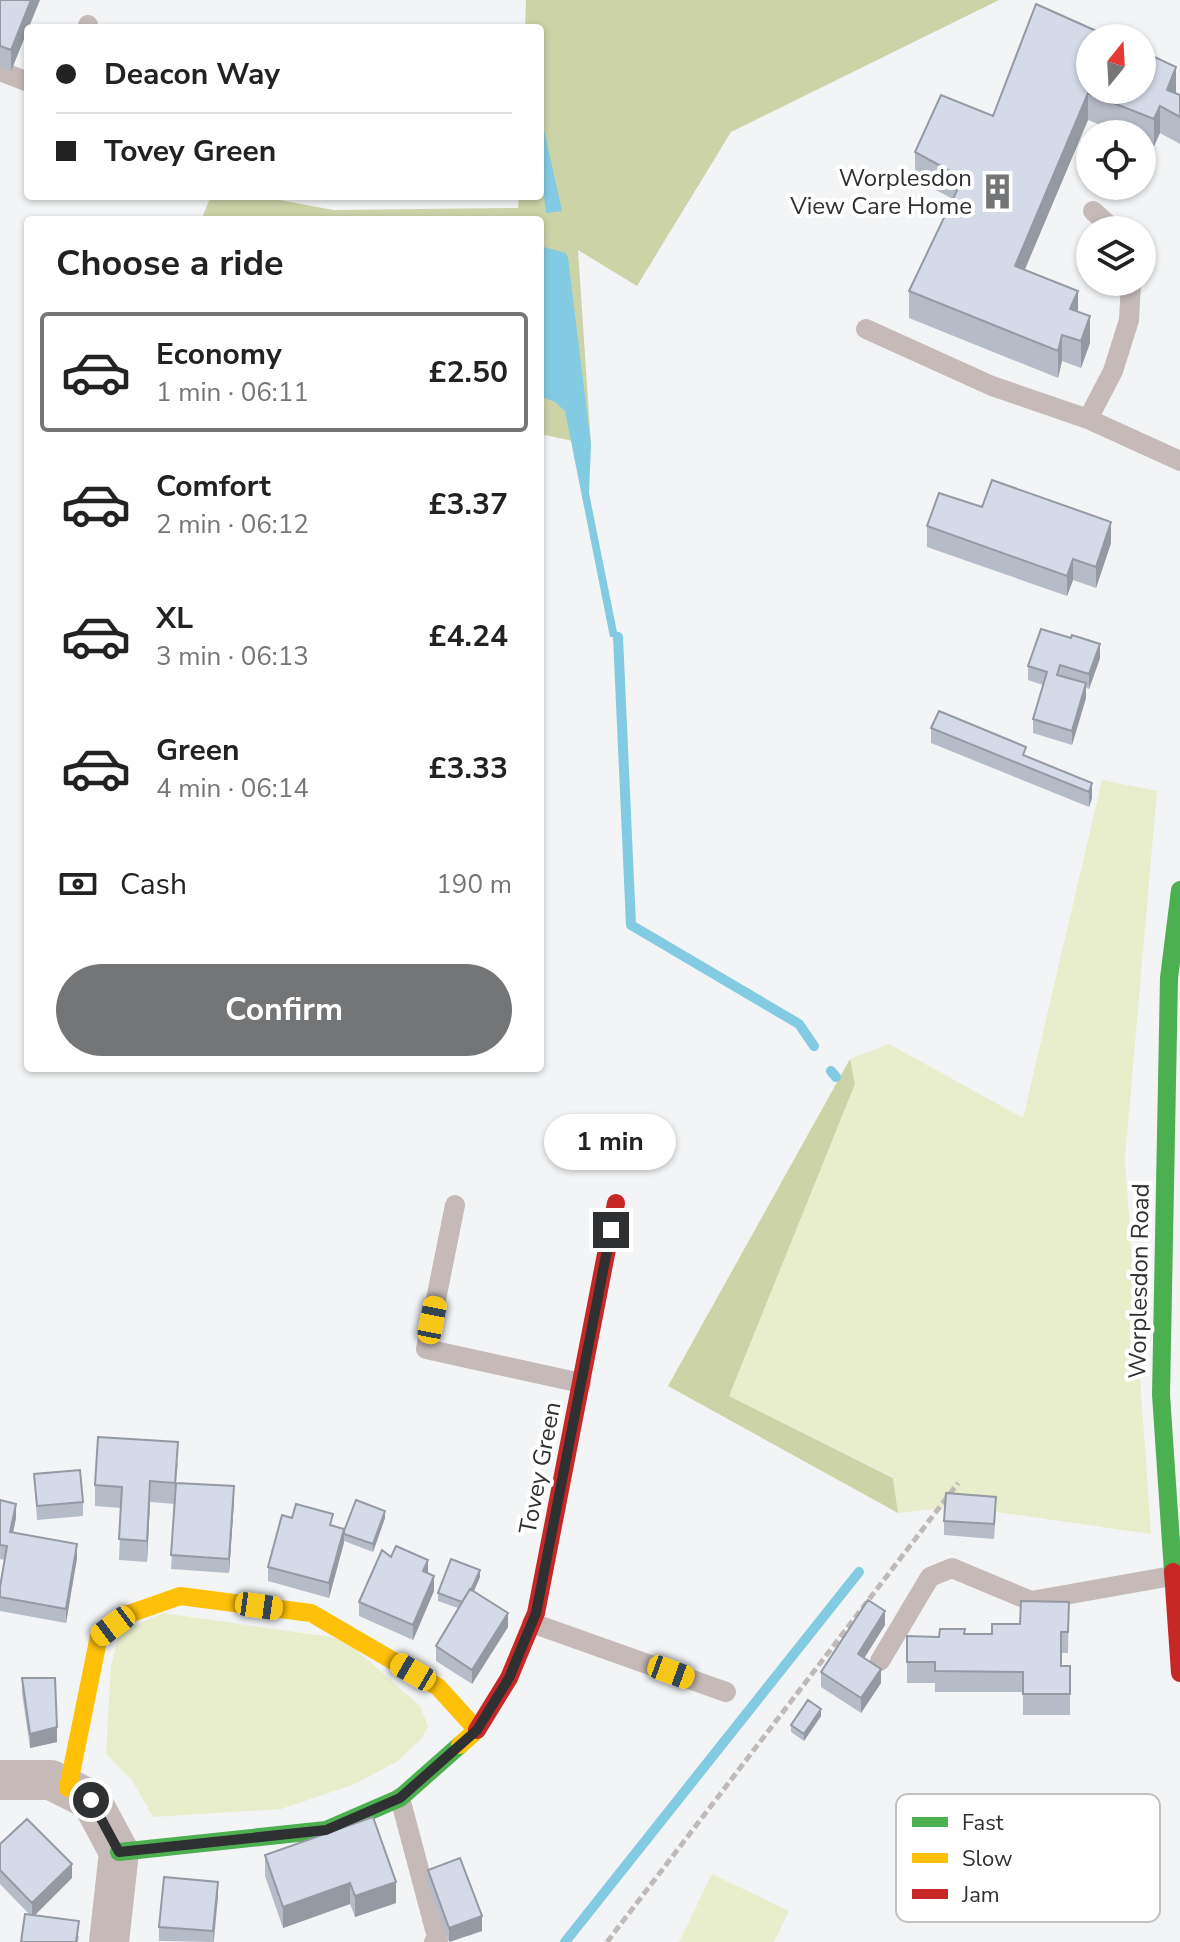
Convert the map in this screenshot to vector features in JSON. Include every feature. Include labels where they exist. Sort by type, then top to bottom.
[{"type":"street","name":"Worplesdon Road","points":[[1180,890],[1169,978],[1161,1395],[1180,1673]]},
{"type":"street","name":"Tovey Green","points":[[119,1852],[326,1830],[400,1798],[477,1730],[509,1678],[536,1613],[616,1203]]},
{"type":"street","points":[[68,1788],[99,1636],[126,1615],[180,1596],[311,1613],[438,1687],[477,1730]]},
{"type":"street","points":[[0,1780],[51,1780],[91,1800],[119,1852],[109,1942]]},
{"type":"lane","points":[[0,71],[24,80]]},
{"type":"lane","points":[[1093,211],[1099,216]]},
{"type":"lane","points":[[1088,419],[1113,371],[1129,320],[1130,296]]},
{"type":"lane","points":[[866,329],[992,386],[1088,419],[1180,461]]},
{"type":"lane","points":[[455,1205],[426,1349],[581,1383]]},
{"type":"lane","points":[[880,1661],[930,1577],[952,1568],[1031,1601],[1172,1576]]},
{"type":"lane","points":[[532,1623],[726,1692]]},
{"type":"lane","points":[[400,1798],[437,1942]]},
{"type":"path","points":[[607,1942],[958,1483]]},
{"type":"green space","points":[[526,0],[999,0],[731,132],[637,286],[578,250],[591,445],[544,436],[544,216],[203,216],[209,200],[280,200],[333,210],[518,208],[519,200],[544,200],[544,24],[525,24]]},
{"type":"green space","points":[[1102,780],[1157,791],[1125,1159],[1151,1534],[996,1512],[946,1508],[898,1513],[893,1477],[728,1396],[855,1084],[850,1059],[889,1044],[1023,1118]]},
{"type":"green space","points":[[850,1059],[855,1084],[729,1396],[893,1478],[898,1513],[668,1386]]},
{"type":"green space","points":[[163,1613],[344,1639],[420,1706],[428,1726],[422,1738],[398,1761],[355,1784],[281,1809],[153,1817],[132,1780],[106,1754],[111,1666],[119,1633]]},
{"type":"green space","points":[[712,1874],[789,1911],[774,1942],[679,1942]]},
{"type":"water","points":[[544,130],[562,211],[546,213],[544,196]]},
{"type":"water","points":[[544,247],[566,253],[568,258],[591,445],[589,493],[618,637],[610,637],[565,411],[544,398]]},
{"type":"building","points":[[0,0],[31,0],[11,50],[0,46]]},
{"type":"building","name":"Worplesdon View Care Home","points":[[1036,4],[1081,24],[1076,24],[1076,104],[1083,104],[1015,266],[1076,290],[1070,309],[1090,316],[1081,341],[1062,335],[1058,351],[909,291],[963,178],[915,152],[941,95],[993,116]]},
{"type":"building","name":"Worplesdon View Care Home","points":[[1156,58],[1176,67],[1167,90],[1180,95],[1180,117],[1160,106],[1154,119],[1116,104],[1156,104]]},
{"type":"building","points":[[992,480],[1111,522],[1096,567],[1073,559],[1067,576],[927,526],[939,493],[982,507]]},
{"type":"building","points":[[1041,629],[1100,644],[1089,674],[1060,665],[1057,675],[1086,683],[1072,731],[1033,719],[1047,672],[1028,666]]},
{"type":"building","points":[[939,711],[1026,747],[1023,755],[1092,783],[1089,792],[931,728]]},
{"type":"building","points":[[98,1437],[178,1442],[175,1483],[150,1481],[147,1541],[119,1539],[122,1487],[95,1485]]},
{"type":"building","points":[[80,1470],[83,1502],[37,1506],[34,1474]]},
{"type":"building","points":[[176,1483],[234,1486],[229,1559],[171,1555]]},
{"type":"building","points":[[946,1493],[996,1497],[994,1524],[944,1521]]},
{"type":"building","points":[[0,1500],[16,1504],[10,1532],[77,1544],[66,1609],[0,1597],[7,1546],[0,1545]]},
{"type":"building","points":[[356,1500],[385,1511],[373,1544],[344,1534]]},
{"type":"building","points":[[296,1504],[333,1514],[330,1525],[344,1529],[329,1583],[268,1567],[282,1515],[292,1518]]},
{"type":"building","points":[[396,1546],[428,1560],[423,1571],[434,1576],[413,1625],[359,1602],[382,1550],[391,1557]]},
{"type":"building","points":[[451,1559],[480,1570],[462,1602],[438,1593]]},
{"type":"building","points":[[470,1589],[508,1613],[472,1670],[436,1646]]},
{"type":"building","points":[[868,1600],[885,1611],[858,1654],[881,1669],[861,1698],[821,1672]]},
{"type":"building","points":[[1021,1601],[1069,1602],[1068,1632],[1061,1632],[1061,1666],[1070,1666],[1070,1694],[1023,1694],[1023,1672],[935,1671],[935,1662],[907,1662],[907,1636],[939,1637],[940,1629],[965,1629],[964,1634],[992,1634],[992,1624],[1020,1624]]},
{"type":"building","points":[[22,1678],[55,1678],[57,1727],[30,1734]]},
{"type":"building","points":[[808,1700],[821,1709],[804,1734],[791,1725]]},
{"type":"building","points":[[373,1817],[396,1882],[355,1896],[350,1883],[283,1907],[265,1855]]},
{"type":"building","points":[[27,1819],[72,1864],[32,1903],[0,1870],[0,1844]]},
{"type":"building","points":[[460,1858],[482,1916],[449,1928],[428,1870]]},
{"type":"building","points":[[164,1877],[218,1882],[213,1931],[159,1927]]},
{"type":"building","points":[[25,1914],[79,1921],[76,1942],[21,1942]]},
{"type":"waterway","points":[[618,637],[631,925],[799,1024],[814,1046]]},
{"type":"waterway","points":[[831,1071],[836,1077]]},
{"type":"waterway","points":[[565,1942],[859,1572]]},
{"type":"traffic: fast","points":[[1173,1572],[1161,1395],[1169,978],[1180,890]]},
{"type":"traffic: fast","points":[[119,1852],[326,1830],[400,1798],[460,1745]]},
{"type":"traffic: slow","points":[[68,1788],[99,1636],[126,1615],[180,1596],[311,1613],[438,1687],[477,1730],[460,1745]]},
{"type":"traffic: jam","points":[[477,1730],[509,1678],[536,1613],[616,1203]]},
{"type":"traffic: jam","points":[[1173,1572],[1180,1673]]},
{"type":"place","name":"Worplesdon View Care Home","points":[[998,192]]},
{"type":"route","points":[[91,1800],[119,1852],[326,1830],[400,1798],[477,1730],[509,1678],[536,1613],[611,1230]]}]
